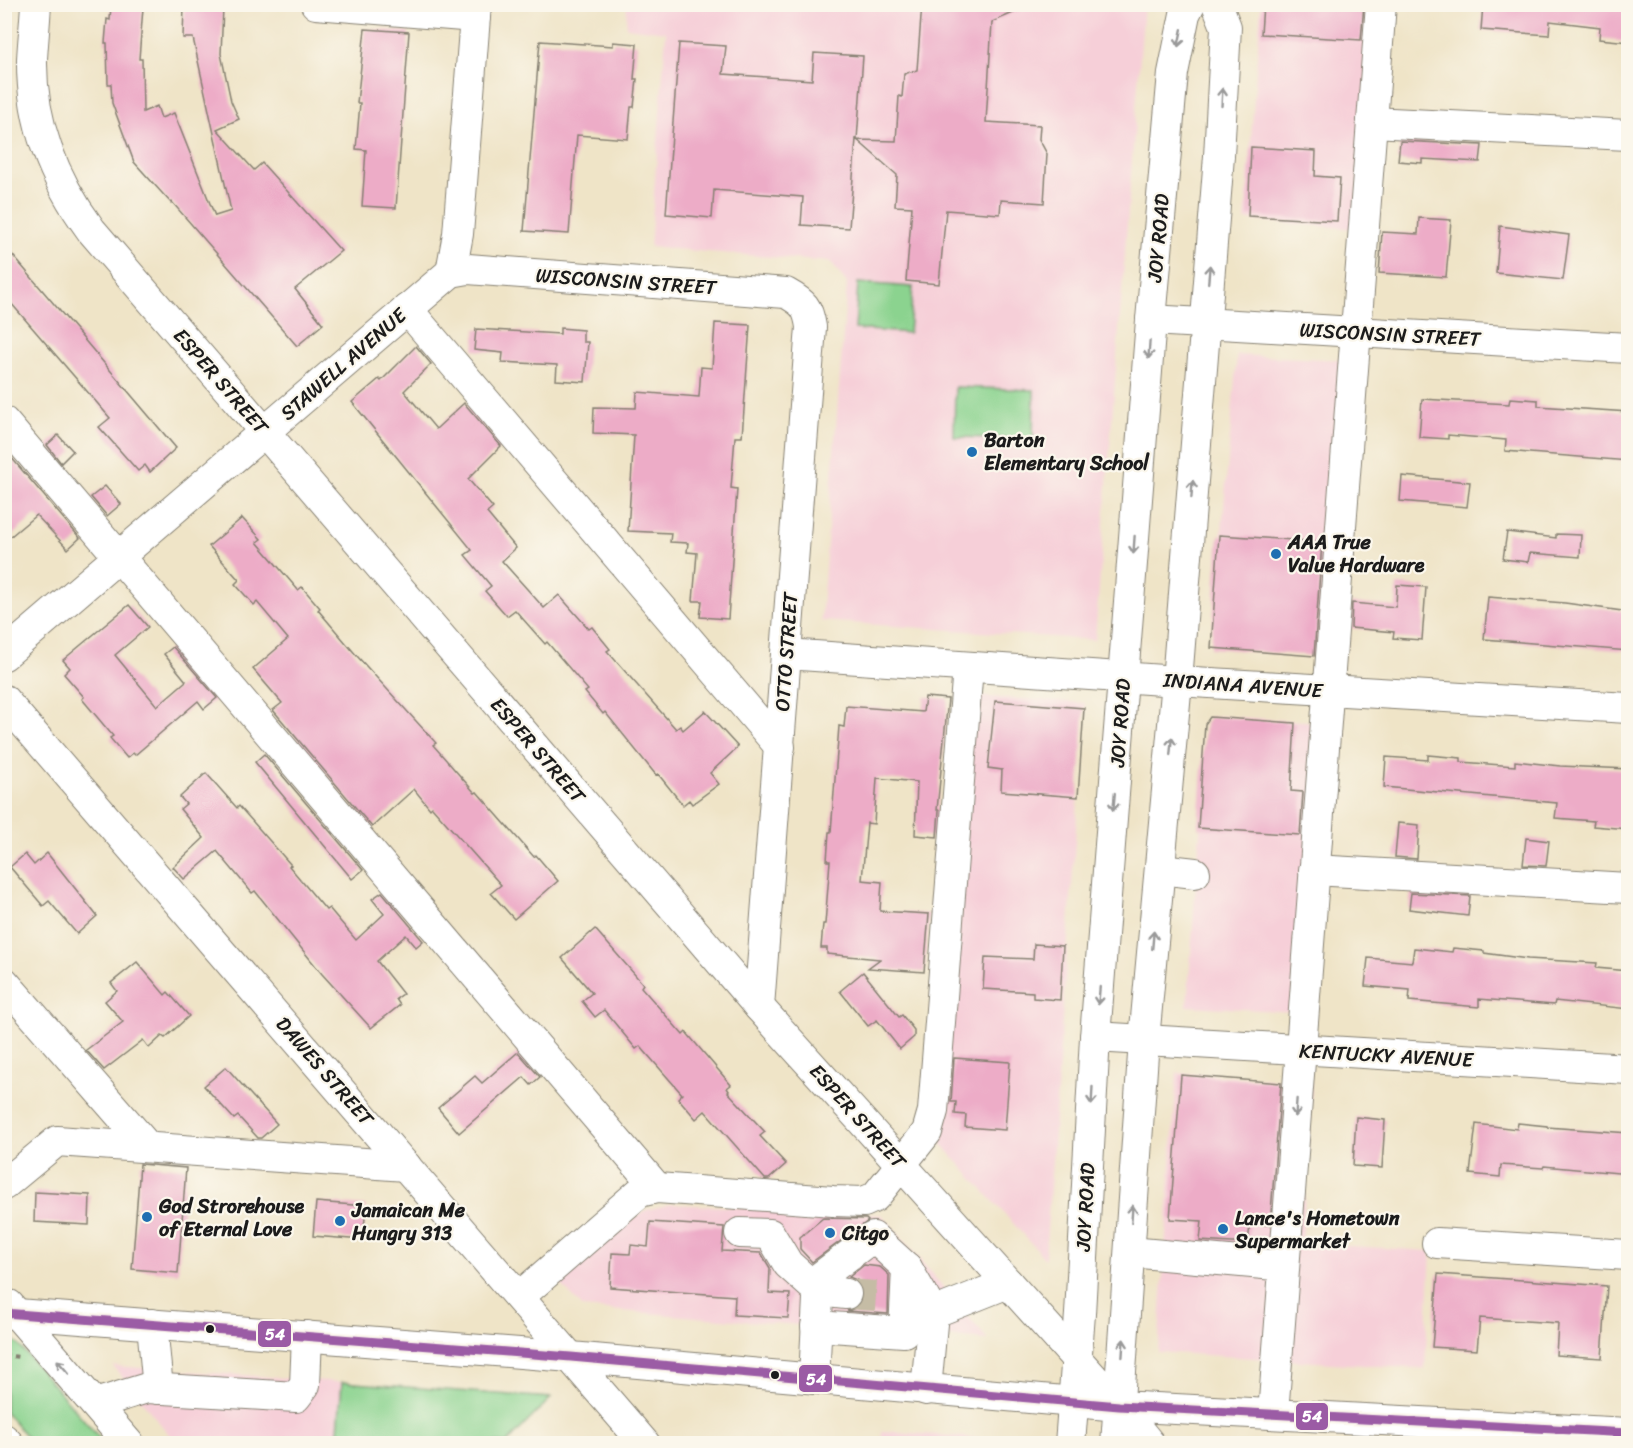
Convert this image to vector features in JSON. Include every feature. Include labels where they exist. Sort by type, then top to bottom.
[{"type":"street","name":"ESPER STREET","points":[[36,4],[32,59],[34,94],[45,145],[62,186],[91,230],[759,1007],[1150,1443]]},
{"type":"street","points":[[316,4],[475,11],[458,234],[451,272]]},
{"type":"street","name":"JOY ROAD","points":[[1070,1443],[1095,1037],[1151,320],[1173,73],[1185,14],[1190,4]]},
{"type":"street","points":[[1116,1443],[1144,1040],[1177,681],[1219,156],[1226,27],[1217,4]]},
{"type":"street","points":[[1273,1414],[1300,1050],[1310,879],[1328,691],[1381,4]]},
{"type":"street","points":[[1372,122],[1629,135]]},
{"type":"street","name":"WISCONSIN STREET","points":[[451,272],[468,269],[786,293],[800,301]]},
{"type":"street","name":"STAWELL AVENUE","points":[[4,655],[451,272]]},
{"type":"street","name":"OTTO STREET","points":[[759,1007],[811,327],[808,312],[800,301]]},
{"type":"street","points":[[407,309],[780,747]]},
{"type":"street","name":"WISCONSIN STREET","points":[[1151,320],[1629,348]]},
{"type":"street","points":[[4,422],[657,1188]]},
{"type":"street","name":"INDIANA AVENUE","points":[[786,654],[1124,678],[1629,708]]},
{"type":"street","points":[[519,1297],[568,1257],[640,1192],[657,1188],[864,1202],[875,1197],[927,1132],[933,1111],[968,667]]},
{"type":"street","name":"DAWES STREET","points":[[4,699],[645,1443]]},
{"type":"street","points":[[1160,869],[1195,873]]},
{"type":"street","points":[[1310,879],[1629,888]]},
{"type":"street","points":[[4,982],[148,1147]]},
{"type":"street","name":"KENTUCKY AVENUE","points":[[1095,1037],[1629,1069]]},
{"type":"street","points":[[4,1185],[57,1141],[406,1166]]},
{"type":"street","points":[[740,1233],[770,1233],[788,1264],[832,1293]]},
{"type":"street","points":[[832,1293],[819,1278],[873,1237],[901,1287],[933,1313]]},
{"type":"street","points":[[1437,1243],[1629,1255]]},
{"type":"street","points":[[1081,1269],[1129,1262],[1284,1266]]},
{"type":"street","points":[[933,1313],[1008,1283]]},
{"type":"street","points":[[816,1326],[904,1332],[901,1287]]},
{"type":"street","points":[[814,1379],[816,1326],[832,1293]]},
{"type":"street","points":[[9,1309],[152,1324],[570,1357],[1119,1406],[1629,1433]]},
{"type":"street","points":[[9,1309],[129,1443]]},
{"type":"street","points":[[926,1390],[933,1313]]},
{"type":"street","points":[[152,1324],[158,1389]]},
{"type":"street","points":[[95,1404],[147,1388],[296,1397],[305,1385],[307,1336]]},
{"type":"street","points":[[4,1439],[9,1443]]},
{"type":"path","points":[[4,1355],[20,1357]]},
{"type":"shaded area","name":"Barton Elementary School","points":[[627,4],[1144,5],[1095,640],[821,621],[847,283],[830,262],[650,247],[666,32],[626,27]]},
{"type":"shaded area","points":[[1261,5],[1373,5],[1356,229],[1245,220]]},
{"type":"shaded area","points":[[1237,355],[1344,360],[1324,654],[1212,646]]},
{"type":"shaded area","points":[[971,696],[1085,703],[1045,1259],[939,1141]]},
{"type":"shaded area","points":[[1216,716],[1319,722],[1296,1012],[1187,1006],[1208,724]]},
{"type":"shaded area","points":[[1177,1073],[1312,1082],[1302,1243],[1431,1251],[1425,1369],[1158,1352]]},
{"type":"shaded area","points":[[672,1204],[882,1215],[988,1340],[583,1308],[559,1282],[603,1242],[646,1210]]},
{"type":"shaded area","points":[[113,1366],[342,1382],[337,1443],[176,1443]]},
{"type":"shaded area","points":[[882,1431],[1032,1442],[1032,1443],[881,1443]]},
{"type":"green space","points":[[858,283],[913,287],[909,333],[855,329]]},
{"type":"green space","points":[[955,387],[1034,390],[1033,439],[954,437]]},
{"type":"green space","points":[[5,1337],[17,1343],[104,1443],[32,1443],[5,1412]]},
{"type":"green space","points":[[342,1382],[551,1398],[507,1443],[337,1443]]},
{"type":"building","points":[[922,4],[1034,4],[992,22],[986,122],[1040,125],[1039,139],[1047,154],[1044,203],[1001,200],[1000,214],[946,210],[939,284],[906,281],[912,207],[895,206],[897,175],[857,140],[896,141],[899,96],[902,97],[904,74],[917,70]]},
{"type":"building","points":[[1263,4],[1364,4],[1361,40],[1261,34]]},
{"type":"building","points":[[1483,4],[1629,4],[1629,42],[1599,39],[1600,27],[1550,21],[1549,35],[1481,30]]},
{"type":"building","points":[[111,5],[143,8],[139,59],[142,59],[143,112],[157,106],[161,118],[174,113],[215,216],[231,211],[193,38],[183,38],[184,5],[223,7],[221,54],[231,101],[239,119],[217,129],[254,170],[262,163],[341,251],[295,289],[323,324],[297,346],[172,202],[134,162],[112,103],[111,84],[108,84],[107,43],[105,43]]},
{"type":"building","points":[[365,29],[409,32],[396,208],[362,206],[366,150],[356,149],[360,103],[357,103]]},
{"type":"building","points":[[540,41],[613,46],[613,42],[637,44],[634,79],[637,79],[628,139],[577,135],[569,234],[524,231]]},
{"type":"building","points":[[679,43],[726,46],[723,74],[812,80],[814,53],[863,56],[849,228],[801,225],[803,197],[714,190],[712,218],[666,214]]},
{"type":"building","points":[[1400,141],[1482,145],[1480,162],[1422,159],[1422,163],[1398,161]]},
{"type":"building","points":[[1251,147],[1316,151],[1315,176],[1340,178],[1337,221],[1248,216]]},
{"type":"building","points":[[1419,218],[1451,220],[1446,277],[1379,273],[1382,232],[1418,234]]},
{"type":"building","points":[[1500,226],[1569,235],[1563,280],[1496,273]]},
{"type":"building","points":[[4,245],[176,448],[150,472],[145,465],[138,471],[99,427],[110,418],[4,295]]},
{"type":"building","points":[[715,323],[750,325],[742,437],[735,437],[731,488],[737,489],[728,619],[700,617],[702,601],[693,601],[697,553],[687,552],[688,543],[670,542],[671,533],[628,531],[634,435],[593,433],[594,407],[636,408],[637,392],[699,397],[701,367],[712,368]]},
{"type":"building","points":[[560,328],[583,330],[583,342],[588,342],[585,382],[556,380],[557,365],[502,362],[503,353],[474,350],[476,329],[560,334]]},
{"type":"building","points":[[416,346],[431,364],[404,391],[436,429],[464,403],[501,446],[468,479],[493,508],[487,513],[516,548],[502,561],[544,608],[559,595],[589,629],[592,627],[610,649],[607,651],[676,729],[680,726],[683,730],[705,711],[738,747],[710,773],[719,784],[692,804],[689,800],[683,805],[658,774],[656,775],[605,712],[603,714],[585,692],[588,690],[547,642],[545,644],[515,610],[507,616],[485,591],[491,586],[465,555],[472,550],[352,402],[379,379],[381,381]]},
{"type":"building","points":[[1510,398],[1538,400],[1538,406],[1629,412],[1629,461],[1505,451],[1506,440],[1448,435],[1448,439],[1419,437],[1422,399],[1509,404]]},
{"type":"building","points":[[58,435],[73,451],[61,463],[47,445]]},
{"type":"building","points":[[4,449],[80,538],[68,549],[36,515],[4,542]]},
{"type":"building","points":[[1402,476],[1470,482],[1467,507],[1400,501]]},
{"type":"building","points":[[105,486],[121,504],[107,516],[91,497]]},
{"type":"building","points":[[242,518],[261,539],[257,542],[298,590],[302,587],[320,608],[318,610],[357,656],[436,743],[433,745],[558,881],[514,919],[491,893],[501,885],[414,789],[372,827],[273,710],[282,703],[253,669],[288,639],[257,602],[254,605],[235,584],[239,580],[209,546]]},
{"type":"building","points":[[1507,532],[1556,538],[1556,534],[1581,535],[1580,557],[1530,553],[1528,562],[1503,559]]},
{"type":"building","points":[[1219,535],[1322,542],[1314,656],[1211,648]]},
{"type":"building","points":[[1397,585],[1426,587],[1422,640],[1393,638],[1394,632],[1351,628],[1352,603],[1396,607]]},
{"type":"building","points":[[1488,597],[1565,603],[1629,612],[1629,651],[1484,639]]},
{"type":"building","points":[[129,605],[148,627],[115,655],[157,706],[186,681],[164,654],[173,647],[217,698],[204,709],[198,701],[135,755],[133,753],[127,758],[110,738],[113,736],[82,699],[84,697],[64,674],[70,668],[63,660]]},
{"type":"building","points":[[925,697],[948,699],[937,810],[939,810],[937,837],[915,835],[917,782],[877,778],[874,824],[867,823],[862,880],[882,882],[880,911],[929,914],[924,972],[868,968],[880,959],[827,954],[827,948],[821,948],[823,924],[825,924],[830,861],[827,861],[829,832],[831,832],[839,726],[844,727],[846,706],[923,712]]},
{"type":"building","points":[[995,701],[1084,708],[1078,797],[1001,791],[1002,770],[988,768]]},
{"type":"building","points":[[1210,717],[1295,723],[1291,791],[1303,792],[1300,835],[1198,828],[1205,724]]},
{"type":"building","points":[[264,754],[363,870],[352,879],[255,762]]},
{"type":"building","points":[[1428,755],[1461,758],[1461,762],[1515,766],[1515,761],[1560,766],[1629,769],[1628,829],[1593,826],[1594,821],[1555,818],[1557,803],[1384,787],[1386,757],[1428,760]]},
{"type":"building","points":[[206,773],[237,808],[239,806],[291,865],[289,866],[326,910],[329,908],[356,940],[384,914],[372,899],[382,892],[423,941],[416,947],[406,935],[377,961],[403,994],[396,999],[400,1005],[371,1028],[322,974],[255,891],[252,893],[217,851],[184,879],[173,867],[204,838],[180,809],[186,804],[180,797]]},
{"type":"building","points":[[1398,823],[1419,825],[1417,859],[1395,857]]},
{"type":"building","points":[[1526,838],[1549,841],[1546,866],[1523,865]]},
{"type":"building","points":[[47,853],[97,916],[77,934],[49,901],[43,906],[10,867],[25,854],[34,865]]},
{"type":"building","points":[[1411,893],[1470,896],[1468,916],[1409,909]]},
{"type":"building","points":[[595,929],[643,984],[641,987],[683,1035],[686,1032],[731,1085],[727,1088],[728,1092],[765,1132],[760,1136],[786,1164],[769,1179],[765,1179],[705,1111],[696,1119],[678,1098],[682,1094],[640,1046],[636,1049],[604,1010],[595,1017],[582,1001],[592,993],[562,958]]},
{"type":"building","points":[[1034,944],[1063,946],[1060,1000],[1033,998],[1033,992],[983,989],[985,957],[1033,959]]},
{"type":"building","points":[[1414,948],[1452,952],[1453,948],[1528,959],[1597,963],[1596,968],[1629,971],[1629,1009],[1555,1001],[1554,1005],[1479,999],[1479,1007],[1409,1001],[1410,990],[1365,986],[1368,958],[1412,962]]},
{"type":"building","points":[[137,962],[165,995],[168,992],[189,1016],[165,1038],[162,1036],[149,1048],[143,1040],[104,1070],[86,1050],[123,1022],[105,1001],[117,991],[111,983]]},
{"type":"building","points":[[863,972],[899,1017],[902,1015],[914,1030],[914,1037],[900,1049],[877,1020],[868,1026],[840,991]]},
{"type":"building","points":[[518,1052],[540,1077],[531,1085],[524,1077],[459,1133],[438,1108],[475,1076],[482,1083]]},
{"type":"building","points":[[954,1058],[1010,1062],[1005,1130],[965,1127],[966,1115],[955,1114],[956,1102],[951,1102]]},
{"type":"building","points":[[226,1067],[277,1124],[261,1138],[258,1138],[238,1116],[234,1119],[204,1086]]},
{"type":"building","points":[[1181,1075],[1281,1083],[1270,1225],[1250,1224],[1248,1244],[1200,1241],[1202,1221],[1170,1219]]},
{"type":"building","points":[[1356,1117],[1385,1120],[1382,1168],[1353,1166]]},
{"type":"building","points":[[1518,1123],[1629,1133],[1629,1174],[1544,1166],[1543,1168],[1501,1165],[1500,1177],[1470,1174],[1476,1124],[1517,1129]]},
{"type":"building","points":[[140,1164],[186,1168],[178,1273],[132,1269]]},
{"type":"building","points":[[35,1192],[90,1195],[89,1225],[34,1222]]},
{"type":"building","points":[[316,1202],[366,1206],[363,1240],[313,1236]]},
{"type":"building","points":[[823,1218],[866,1219],[868,1221],[812,1262],[800,1249],[800,1237]]},
{"type":"building","points":[[650,1222],[724,1227],[722,1251],[761,1253],[770,1268],[769,1293],[790,1294],[788,1318],[734,1315],[735,1296],[610,1287],[612,1253],[630,1254],[631,1245],[648,1247]]},
{"type":"building","points":[[864,1265],[880,1267],[889,1275],[888,1314],[847,1311],[860,1305],[863,1295],[861,1287],[857,1280],[849,1277]]},
{"type":"building","points":[[1438,1274],[1607,1286],[1602,1358],[1556,1355],[1558,1323],[1480,1318],[1477,1350],[1432,1347]]},
{"type":"tunnel","points":[[846,1294],[891,1297]]},
{"type":"transit line","name":"54","points":[[4,1313],[571,1357],[1119,1406],[1628,1433]]},
{"type":"place","name":"Barton Elementary School","points":[[972,452]]},
{"type":"place","name":"AAA True Value Hardware","points":[[1276,554]]},
{"type":"place","name":"God Strorehouse of Eternal Love","points":[[147,1217]]},
{"type":"place","name":"Jamaican Me Hungry 313","points":[[340,1221]]},
{"type":"place","name":"Lance's Hometown Supermarket","points":[[1223,1229]]},
{"type":"place","name":"Citgo","points":[[830,1233]]}]
